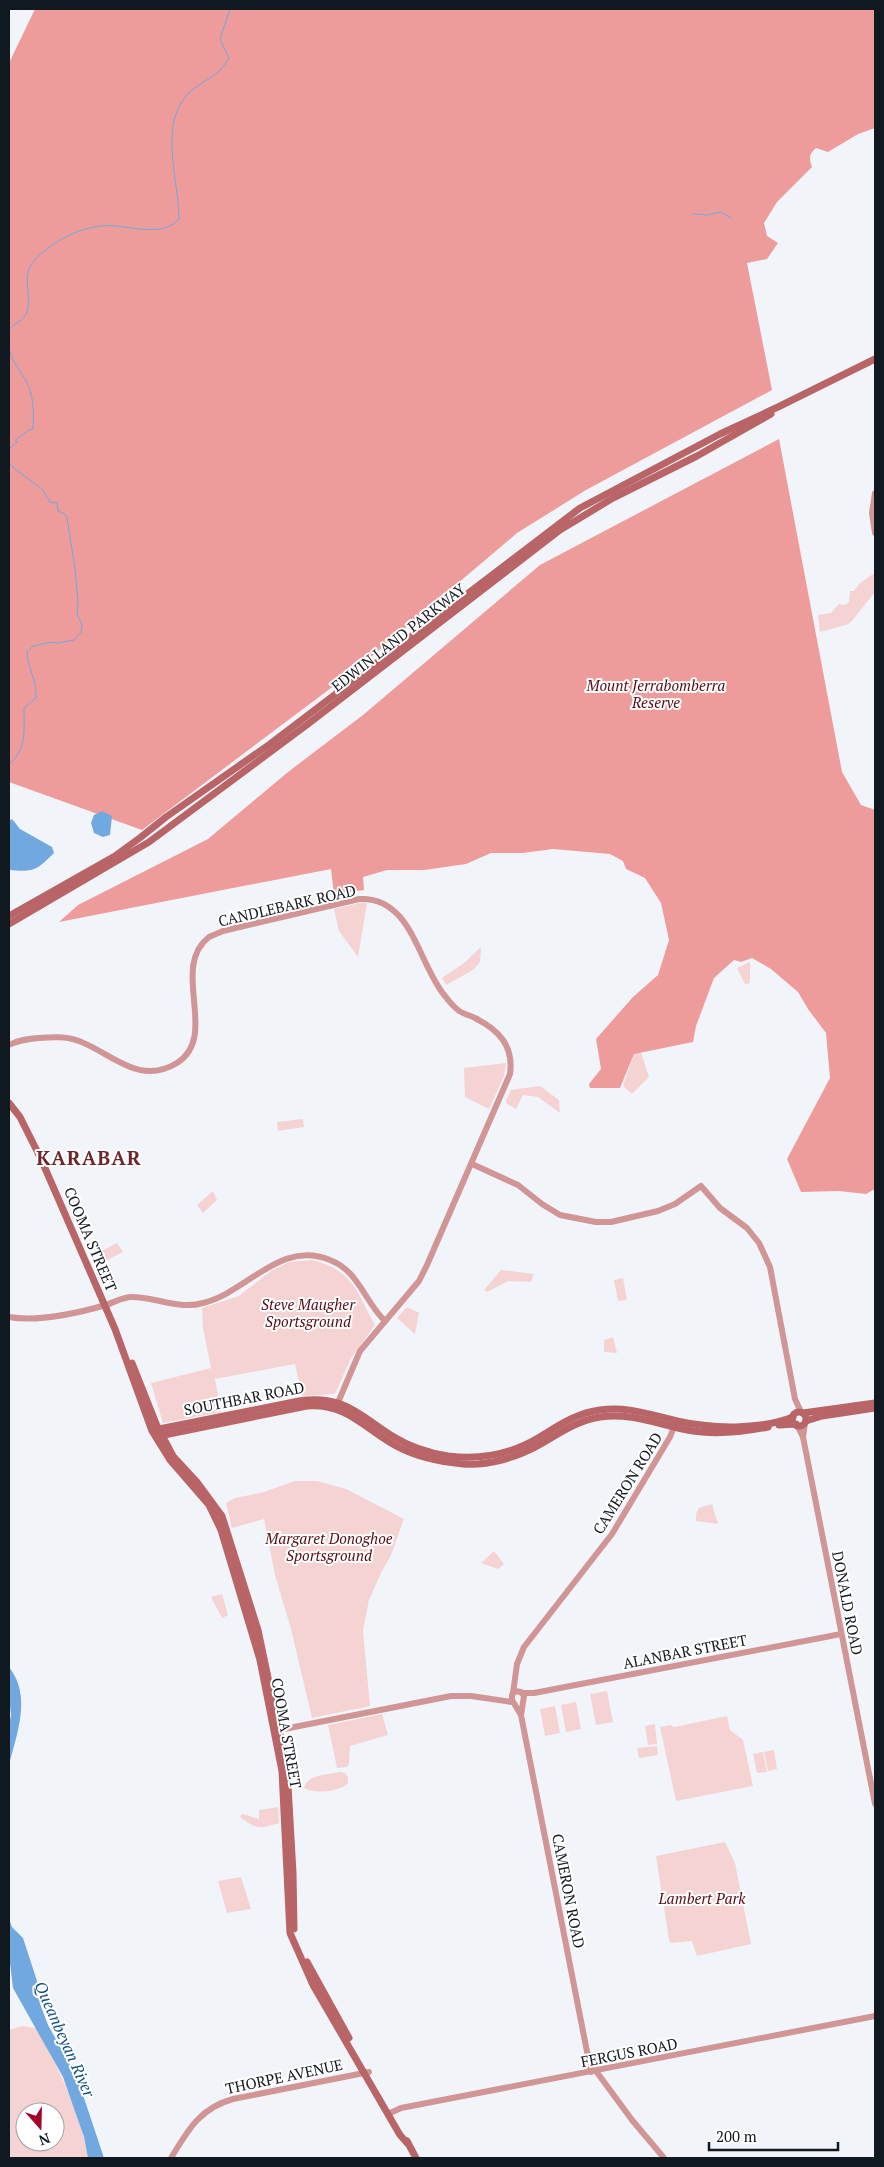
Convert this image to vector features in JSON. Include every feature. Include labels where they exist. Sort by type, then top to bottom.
[{"type":"main road","name":"EDWIN LAND PARKWAY","points":[[9,916],[115,856],[166,817],[270,744],[580,508],[720,434],[875,359]]},
{"type":"main road","name":"EDWIN LAND PARKWAY","points":[[9,924],[149,842],[316,718],[560,530],[613,498],[697,456],[816,389]]},
{"type":"main road","name":"COOMA STREET","points":[[9,1096],[26,1119],[104,1305],[130,1359],[157,1433],[170,1460],[212,1503],[222,1516],[258,1630],[277,1731],[286,1763],[286,1862],[288,1921],[292,1940],[313,1986],[367,2072]]},
{"type":"main road","name":"COOMA STREET","points":[[9,1103],[20,1117],[42,1159]]},
{"type":"main road","name":"SOUTHBAR ROAD","points":[[799,1419],[875,1403]]},
{"type":"main road","name":"SOUTHBAR ROAD","points":[[157,1433],[307,1406],[337,1405],[357,1411],[407,1444],[426,1451],[464,1458],[489,1455],[517,1448],[576,1416],[599,1410],[636,1410],[676,1424],[737,1427],[875,1408]]},
{"type":"main road","name":"COOMA STREET","points":[[286,1789],[291,1838],[294,1926],[297,1942],[317,1983],[416,2158]]},
{"type":"main road","points":[[291,1838],[290,1857],[286,1862],[293,1888]]},
{"type":"street","points":[[875,493],[872,513],[875,533]]},
{"type":"street","name":"CANDLEBARK ROAD","points":[[9,1044],[32,1038],[69,1038],[85,1044],[135,1070],[148,1072],[162,1070],[177,1063],[187,1055],[192,1044],[195,1029],[193,989],[195,960],[209,938],[223,930],[352,901],[374,900],[391,908],[398,914],[444,995],[459,1011],[495,1030],[506,1043],[510,1053],[510,1074],[440,1239],[419,1281],[360,1351],[337,1405]]},
{"type":"street","name":"DONALD ROAD","points":[[472,1164],[518,1185],[542,1204],[560,1214],[596,1222],[612,1222],[658,1211],[676,1204],[701,1186],[720,1208],[747,1228],[759,1243],[770,1267],[875,1804]]},
{"type":"street","points":[[9,1317],[38,1318],[104,1305],[132,1297],[149,1298],[173,1305],[200,1304],[215,1300],[232,1292],[280,1260],[302,1254],[324,1257],[346,1269],[358,1282],[371,1305],[385,1321]]},
{"type":"street","name":"CAMERON ROAD","points":[[664,2158],[594,2071],[515,1680],[517,1664],[524,1647],[612,1534],[676,1424]]},
{"type":"street","name":"ALANBAR STREET","points":[[277,1731],[451,1696],[501,1699],[517,1697],[841,1634]]},
{"type":"street","name":"FERGUS ROAD","points":[[390,2113],[400,2108],[875,2016]]},
{"type":"street","name":"THORPE AVENUE","points":[[172,2158],[198,2118],[217,2104],[233,2099],[367,2072]]},
{"type":"green space","points":[[35,9],[875,9],[875,128],[858,134],[828,152],[816,148],[812,152],[810,161],[812,167],[777,202],[764,223],[767,236],[778,243],[767,259],[747,263],[772,390],[586,490],[517,533],[359,667],[142,830],[9,782],[9,63]]},
{"type":"green space","name":"Mount Jerrabomberra Reserve","points":[[779,439],[842,772],[861,805],[875,810],[875,1189],[866,1194],[839,1191],[801,1192],[787,1159],[830,1078],[826,1033],[798,992],[771,969],[752,958],[741,962],[734,960],[714,978],[696,1026],[693,1042],[634,1054],[620,1088],[590,1088],[589,1084],[601,1069],[596,1039],[633,997],[658,975],[669,940],[661,903],[645,878],[626,869],[623,861],[610,854],[553,849],[523,853],[491,853],[466,864],[424,870],[387,870],[363,877],[364,890],[334,894],[331,869],[59,922],[78,905],[208,839],[288,772],[363,715],[540,565]]},
{"type":"green space","points":[[875,574],[875,592],[851,622],[820,632],[818,615],[831,613],[839,604],[845,605],[849,602],[850,591],[854,591],[860,583]]},
{"type":"green space","points":[[367,903],[358,957],[339,931],[334,909]]},
{"type":"green space","points":[[481,947],[480,962],[473,970],[446,985],[442,978],[464,963]]},
{"type":"green space","points":[[750,962],[750,983],[745,984],[737,968]]},
{"type":"green space","points":[[641,1052],[649,1077],[632,1094],[623,1086],[634,1054]]},
{"type":"green space","points":[[506,1063],[504,1076],[489,1109],[465,1097],[464,1068]]},
{"type":"green space","points":[[540,1086],[559,1100],[560,1113],[538,1097],[523,1095],[516,1109],[507,1104],[506,1100],[511,1090]]},
{"type":"green space","points":[[303,1119],[304,1127],[278,1131],[277,1122]]},
{"type":"green space","points":[[213,1191],[217,1200],[203,1213],[197,1205]]},
{"type":"green space","points":[[117,1243],[123,1252],[102,1263],[98,1253]]},
{"type":"green space","name":"Steve Maugher Sportsground","points":[[313,1260],[327,1265],[346,1277],[358,1293],[375,1325],[351,1358],[335,1394],[302,1396],[295,1364],[215,1379],[221,1412],[163,1423],[151,1383],[211,1368],[203,1328],[202,1308],[239,1296],[271,1271],[289,1262]]},
{"type":"green space","points":[[501,1270],[534,1274],[531,1282],[508,1281],[487,1292],[484,1290]]},
{"type":"green space","points":[[623,1278],[627,1300],[618,1301],[614,1280]]},
{"type":"green space","points":[[407,1307],[419,1313],[415,1334],[397,1318]]},
{"type":"green space","points":[[613,1337],[617,1353],[604,1352],[604,1340]]},
{"type":"green space","name":"Margaret Donoghoe Sportsground","points":[[295,1481],[317,1481],[346,1489],[404,1519],[391,1555],[369,1600],[363,1631],[370,1706],[312,1718],[291,1629],[275,1575],[264,1519],[232,1528],[226,1503],[235,1498],[264,1492]]},
{"type":"green space","points":[[712,1504],[718,1524],[696,1521],[696,1514],[699,1508]]},
{"type":"green space","points":[[494,1551],[504,1564],[498,1569],[481,1563]]},
{"type":"green space","points":[[222,1594],[228,1615],[222,1618],[211,1597]]},
{"type":"green space","points":[[607,1691],[613,1722],[596,1725],[590,1694]]},
{"type":"green space","points":[[576,1702],[581,1729],[566,1732],[561,1705]]},
{"type":"green space","points":[[555,1706],[560,1733],[545,1736],[540,1709]]},
{"type":"green space","points":[[382,1714],[388,1735],[350,1746],[347,1767],[337,1768],[328,1725]]},
{"type":"green space","points":[[727,1716],[730,1730],[743,1740],[753,1786],[676,1801],[660,1727],[670,1725],[674,1727]]},
{"type":"green space","points":[[655,1724],[657,1744],[648,1745],[645,1726]]},
{"type":"green space","points":[[657,1746],[658,1755],[639,1758],[637,1748]]},
{"type":"green space","points":[[774,1750],[777,1769],[768,1771],[764,1752]]},
{"type":"green space","points":[[763,1752],[767,1772],[757,1773],[753,1754]]},
{"type":"green space","points":[[339,1772],[345,1773],[348,1777],[348,1783],[344,1786],[333,1790],[320,1791],[304,1788],[306,1783],[313,1778]]},
{"type":"green space","points":[[278,1807],[279,1823],[259,1827],[240,1817],[242,1814],[259,1819],[259,1810]]},
{"type":"green space","name":"Lambert Park","points":[[725,1842],[735,1863],[751,1944],[697,1956],[692,1941],[671,1943],[669,1940],[656,1856]]},
{"type":"green space","points":[[241,1877],[251,1909],[227,1913],[218,1881]]},
{"type":"green space","points":[[22,2026],[36,2028],[68,2091],[80,2124],[88,2158],[9,2158],[9,2030]]},
{"type":"water","points":[[102,811],[112,816],[110,835],[103,837],[94,833],[91,823],[94,815]]},
{"type":"water","points":[[12,819],[20,829],[52,847],[54,853],[43,864],[34,869],[24,871],[9,870],[9,821]]},
{"type":"water","points":[[9,1667],[16,1678],[20,1690],[21,1715],[9,1765],[9,1725],[11,1715]]},
{"type":"water","name":"Queanbeyan River","points":[[9,1919],[12,1927],[23,1938],[37,1981],[40,2004],[48,2025],[77,2077],[104,2158],[88,2158],[84,2137],[63,2077],[13,1988],[9,1955]]},
{"type":"waterway","points":[[9,330],[24,318],[27,312],[27,279],[30,266],[56,242],[73,233],[101,226],[153,230],[163,229],[179,219],[172,155],[174,123],[178,109],[186,96],[216,74],[229,58],[220,39],[230,9]]},
{"type":"waterway","points":[[693,214],[707,215],[721,212],[731,218]]},
{"type":"waterway","points":[[9,348],[13,360],[25,379],[33,404],[33,429],[15,440],[17,442],[9,449]]},
{"type":"waterway","points":[[9,463],[42,489],[50,502],[57,503],[58,511],[65,514],[67,518],[75,569],[78,601],[77,614],[82,625],[81,632],[74,640],[33,646],[27,652],[36,698],[24,708],[22,746],[15,759],[9,764]]},
{"type":"district","name":"KARABAR","points":[[89,1157]]}]
